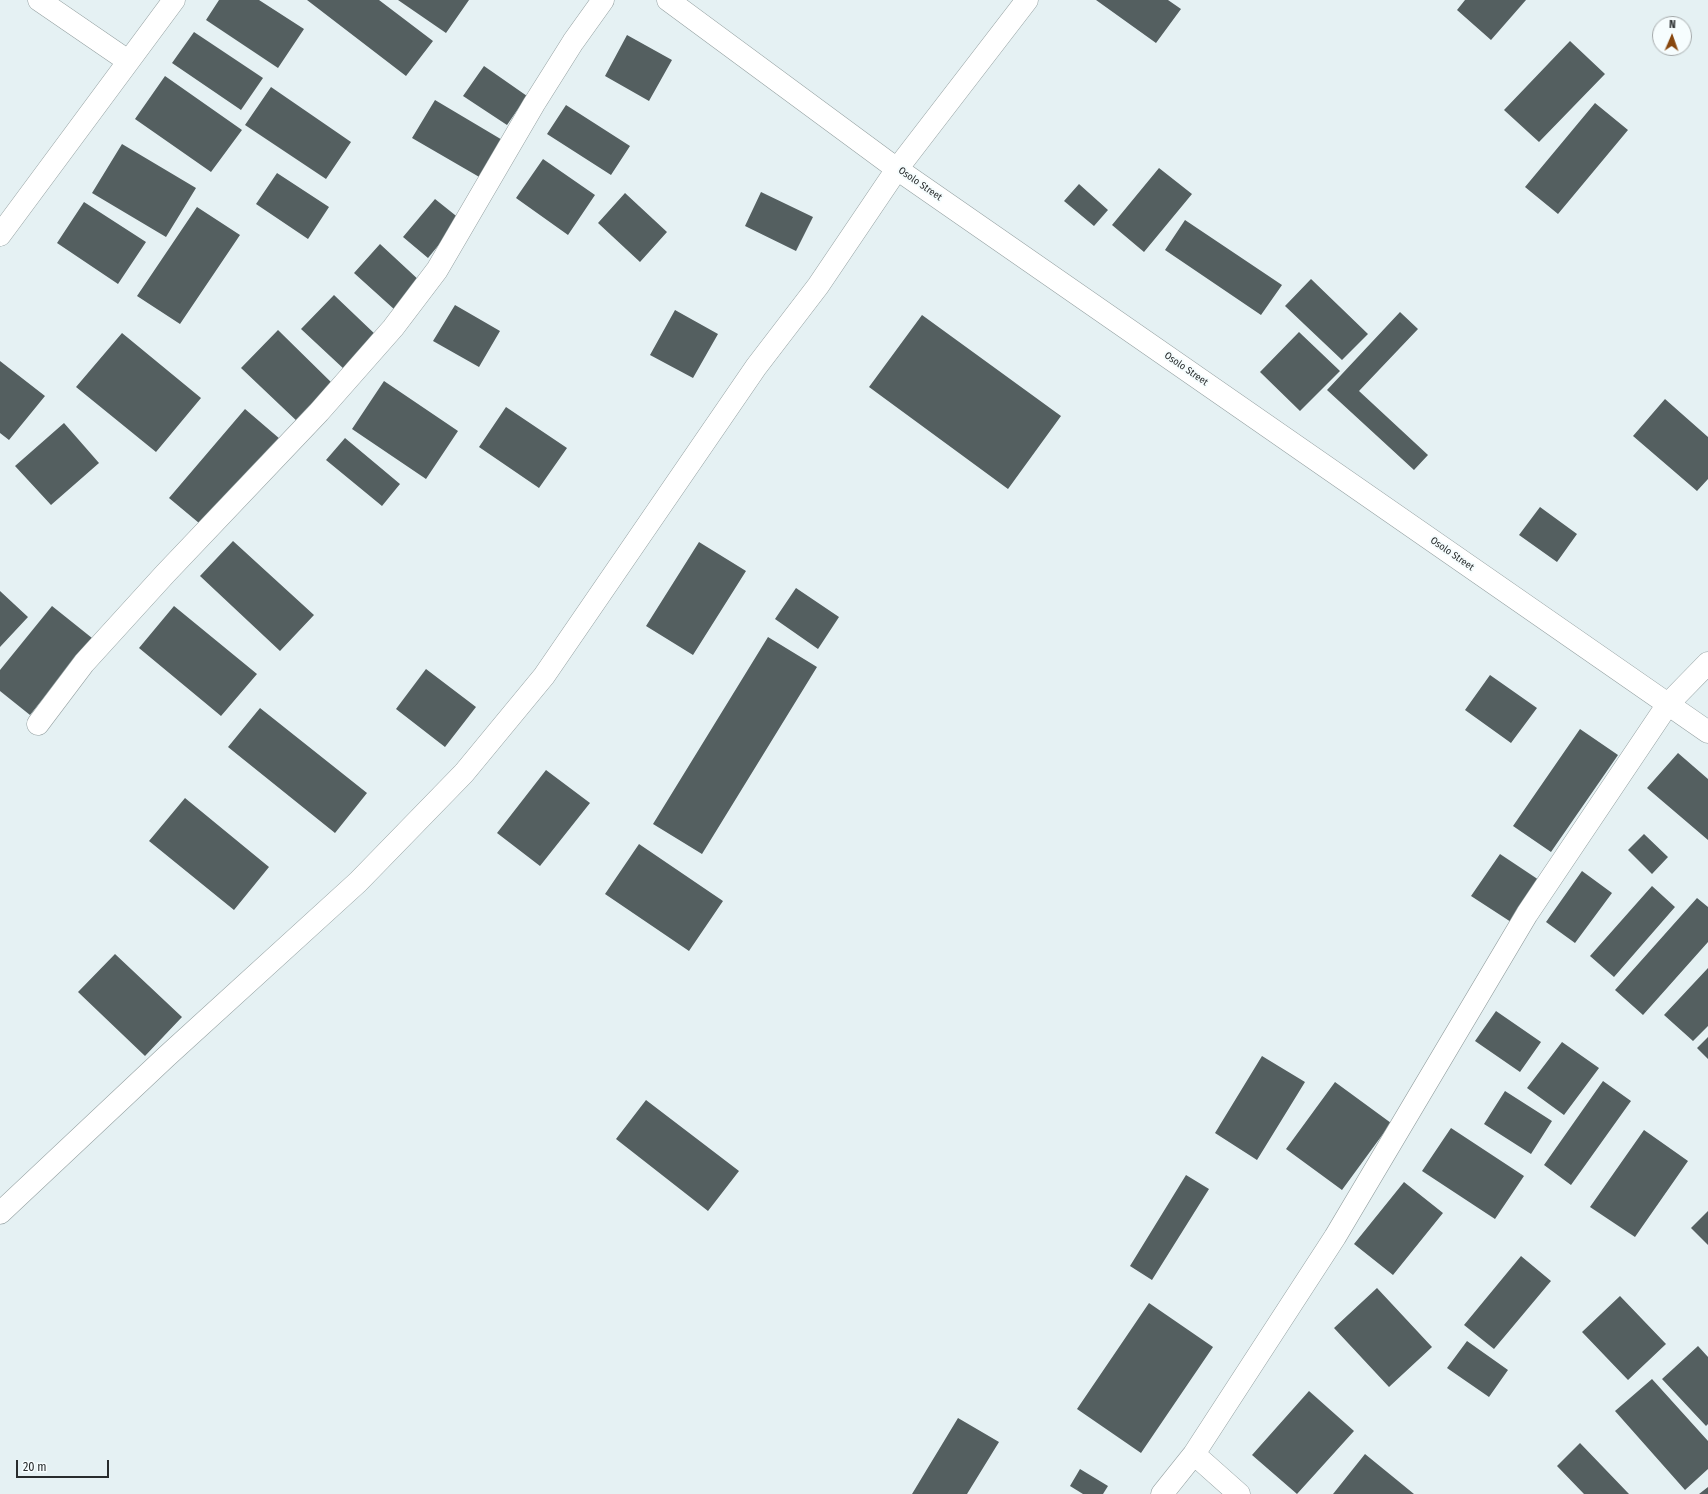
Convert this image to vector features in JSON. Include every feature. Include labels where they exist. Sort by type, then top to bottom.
[{"type":"street","points":[[39,0],[128,61]]},
{"type":"street","points":[[0,235],[174,0]]},
{"type":"street","points":[[38,724],[84,664],[165,574],[318,412],[393,328],[438,270],[534,104],[573,42],[603,0]]},
{"type":"street","name":"Osolo Street","points":[[668,0],[897,169],[1708,732]]},
{"type":"street","points":[[0,1213],[167,1056],[358,882],[464,773],[544,676],[756,367],[818,286],[897,169],[1027,0]]},
{"type":"street","points":[[1162,1494],[1194,1454],[1335,1237],[1527,914],[1668,704],[1708,663]]},
{"type":"street","points":[[1194,1454],[1239,1494]]},
{"type":"building","points":[[219,0],[259,0],[304,29],[278,68],[206,20]]},
{"type":"building","points":[[307,0],[379,0],[433,41],[406,76]]},
{"type":"building","points":[[398,0],[469,0],[446,33]]},
{"type":"building","points":[[1096,0],[1168,0],[1181,9],[1156,43]]},
{"type":"building","points":[[1465,0],[1526,0],[1491,40],[1457,10]]},
{"type":"building","points":[[194,32],[263,78],[241,110],[172,63]]},
{"type":"building","points":[[627,35],[672,60],[649,101],[605,76]]},
{"type":"building","points":[[1570,41],[1605,74],[1539,142],[1504,110]]},
{"type":"building","points":[[484,66],[527,96],[507,125],[463,96]]},
{"type":"building","points":[[165,76],[242,130],[211,172],[135,119]]},
{"type":"building","points":[[271,87],[351,142],[326,179],[245,125]]},
{"type":"building","points":[[435,100],[504,141],[481,178],[412,138]]},
{"type":"building","points":[[1595,103],[1628,130],[1558,214],[1525,187]]},
{"type":"building","points":[[566,105],[630,146],[611,175],[547,134]]},
{"type":"building","points":[[122,144],[196,188],[166,237],[92,193]]},
{"type":"building","points":[[543,159],[595,195],[568,235],[516,198]]},
{"type":"building","points":[[1159,168],[1192,194],[1144,252],[1112,225]]},
{"type":"building","points":[[277,173],[329,207],[308,239],[256,204]]},
{"type":"building","points":[[1079,184],[1108,210],[1094,226],[1064,201]]},
{"type":"building","points":[[761,192],[813,217],[796,251],[745,226]]},
{"type":"building","points":[[625,193],[667,232],[640,262],[598,223]]},
{"type":"building","points":[[435,199],[460,219],[428,258],[403,237]]},
{"type":"building","points":[[84,202],[146,242],[118,284],[57,243]]},
{"type":"building","points":[[197,207],[240,235],[180,324],[137,296]]},
{"type":"building","points":[[1185,220],[1282,285],[1261,315],[1165,250]]},
{"type":"building","points":[[380,244],[421,282],[395,310],[354,273]]},
{"type":"building","points":[[1311,279],[1368,334],[1342,360],[1285,306]]},
{"type":"building","points":[[334,295],[377,336],[345,370],[301,329]]},
{"type":"building","points":[[455,305],[500,331],[479,367],[433,341]]},
{"type":"building","points":[[675,310],[718,334],[693,378],[650,355]]},
{"type":"building","points":[[1400,312],[1418,329],[1359,391],[1428,455],[1414,470],[1327,390]]},
{"type":"building","points":[[922,315],[1061,416],[1008,489],[869,387]]},
{"type":"building","points":[[278,330],[336,387],[300,424],[241,368]]},
{"type":"building","points":[[1299,332],[1340,371],[1300,411],[1260,372]]},
{"type":"building","points":[[122,333],[201,398],[156,452],[76,387]]},
{"type":"building","points":[[0,361],[45,396],[9,440],[0,433]]},
{"type":"building","points":[[384,381],[458,431],[426,479],[352,429]]},
{"type":"building","points":[[1665,399],[1708,437],[1708,479],[1697,491],[1633,436]]},
{"type":"building","points":[[506,407],[567,448],[539,488],[479,447]]},
{"type":"building","points":[[245,409],[280,439],[205,528],[169,498]]},
{"type":"building","points":[[64,423],[99,463],[51,505],[15,466]]},
{"type":"building","points":[[345,438],[400,484],[382,506],[326,460]]},
{"type":"building","points":[[1540,507],[1577,534],[1557,562],[1519,535]]},
{"type":"building","points":[[233,541],[314,615],[280,651],[200,576]]},
{"type":"building","points":[[699,542],[746,571],[693,655],[646,626]]},
{"type":"building","points":[[796,588],[839,617],[818,649],[775,619]]},
{"type":"building","points":[[0,591],[28,617],[0,647]]},
{"type":"building","points":[[52,606],[92,638],[30,715],[0,691],[0,670]]},
{"type":"building","points":[[174,606],[257,674],[221,716],[139,648]]},
{"type":"building","points":[[768,637],[817,667],[702,854],[653,824]]},
{"type":"building","points":[[426,669],[476,707],[445,747],[396,709]]},
{"type":"building","points":[[1490,675],[1537,708],[1511,743],[1465,710]]},
{"type":"building","points":[[260,708],[367,793],[335,833],[228,747]]},
{"type":"building","points":[[1580,729],[1618,755],[1551,852],[1513,826]]},
{"type":"building","points":[[1678,753],[1708,779],[1708,840],[1647,788]]},
{"type":"building","points":[[546,770],[590,803],[540,866],[497,833]]},
{"type":"building","points":[[185,798],[269,867],[234,910],[149,841]]},
{"type":"building","points":[[1644,834],[1668,857],[1652,874],[1628,850]]},
{"type":"building","points":[[639,844],[723,901],[689,951],[605,894]]},
{"type":"building","points":[[1500,854],[1539,880],[1511,922],[1471,896]]},
{"type":"building","points":[[1582,871],[1612,893],[1575,943],[1546,922]]},
{"type":"building","points":[[1652,886],[1675,907],[1614,977],[1590,956]]},
{"type":"building","points":[[1697,898],[1708,907],[1708,942],[1643,1015],[1615,990]]},
{"type":"building","points":[[115,954],[182,1017],[145,1056],[78,992]]},
{"type":"building","points":[[1708,968],[1708,1026],[1693,1041],[1664,1015]]},
{"type":"building","points":[[1496,1011],[1541,1042],[1520,1072],[1475,1041]]},
{"type":"building","points":[[1708,1037],[1708,1059],[1697,1048]]},
{"type":"building","points":[[1562,1042],[1599,1068],[1564,1115],[1527,1088]]},
{"type":"building","points":[[1262,1056],[1305,1082],[1257,1160],[1215,1133]]},
{"type":"building","points":[[1603,1081],[1631,1101],[1571,1185],[1544,1165]]},
{"type":"building","points":[[1335,1082],[1391,1123],[1342,1190],[1286,1149]]},
{"type":"building","points":[[1505,1091],[1552,1121],[1531,1154],[1484,1124]]},
{"type":"building","points":[[646,1100],[739,1171],[708,1211],[616,1139]]},
{"type":"building","points":[[1451,1128],[1524,1176],[1495,1219],[1422,1171]]},
{"type":"building","points":[[1644,1130],[1688,1161],[1635,1237],[1590,1207]]},
{"type":"building","points":[[1186,1175],[1209,1189],[1152,1280],[1130,1266]]},
{"type":"building","points":[[1404,1182],[1443,1213],[1393,1275],[1354,1244]]},
{"type":"building","points":[[1708,1211],[1708,1245],[1691,1228]]},
{"type":"building","points":[[1521,1256],[1551,1281],[1494,1349],[1464,1325]]},
{"type":"building","points":[[1377,1288],[1432,1347],[1389,1387],[1334,1328]]},
{"type":"building","points":[[1620,1296],[1666,1344],[1628,1380],[1582,1332]]},
{"type":"building","points":[[1149,1303],[1213,1347],[1141,1453],[1077,1409]]},
{"type":"building","points":[[1467,1341],[1508,1370],[1489,1397],[1447,1368]]},
{"type":"building","points":[[1698,1346],[1708,1357],[1708,1424],[1706,1426],[1662,1379]]},
{"type":"building","points":[[1652,1379],[1708,1441],[1708,1469],[1685,1490],[1615,1411]]},
{"type":"building","points":[[1309,1391],[1354,1431],[1297,1494],[1252,1455]]},
{"type":"building","points":[[958,1418],[999,1442],[967,1494],[912,1494]]},
{"type":"building","points":[[1580,1443],[1629,1494],[1584,1494],[1557,1466]]},
{"type":"building","points":[[1365,1454],[1414,1494],[1333,1494]]},
{"type":"building","points":[[1080,1469],[1108,1486],[1103,1494],[1083,1494],[1070,1486]]},
{"type":"building","points":[[1708,1487],[1708,1494],[1699,1494]]}]
